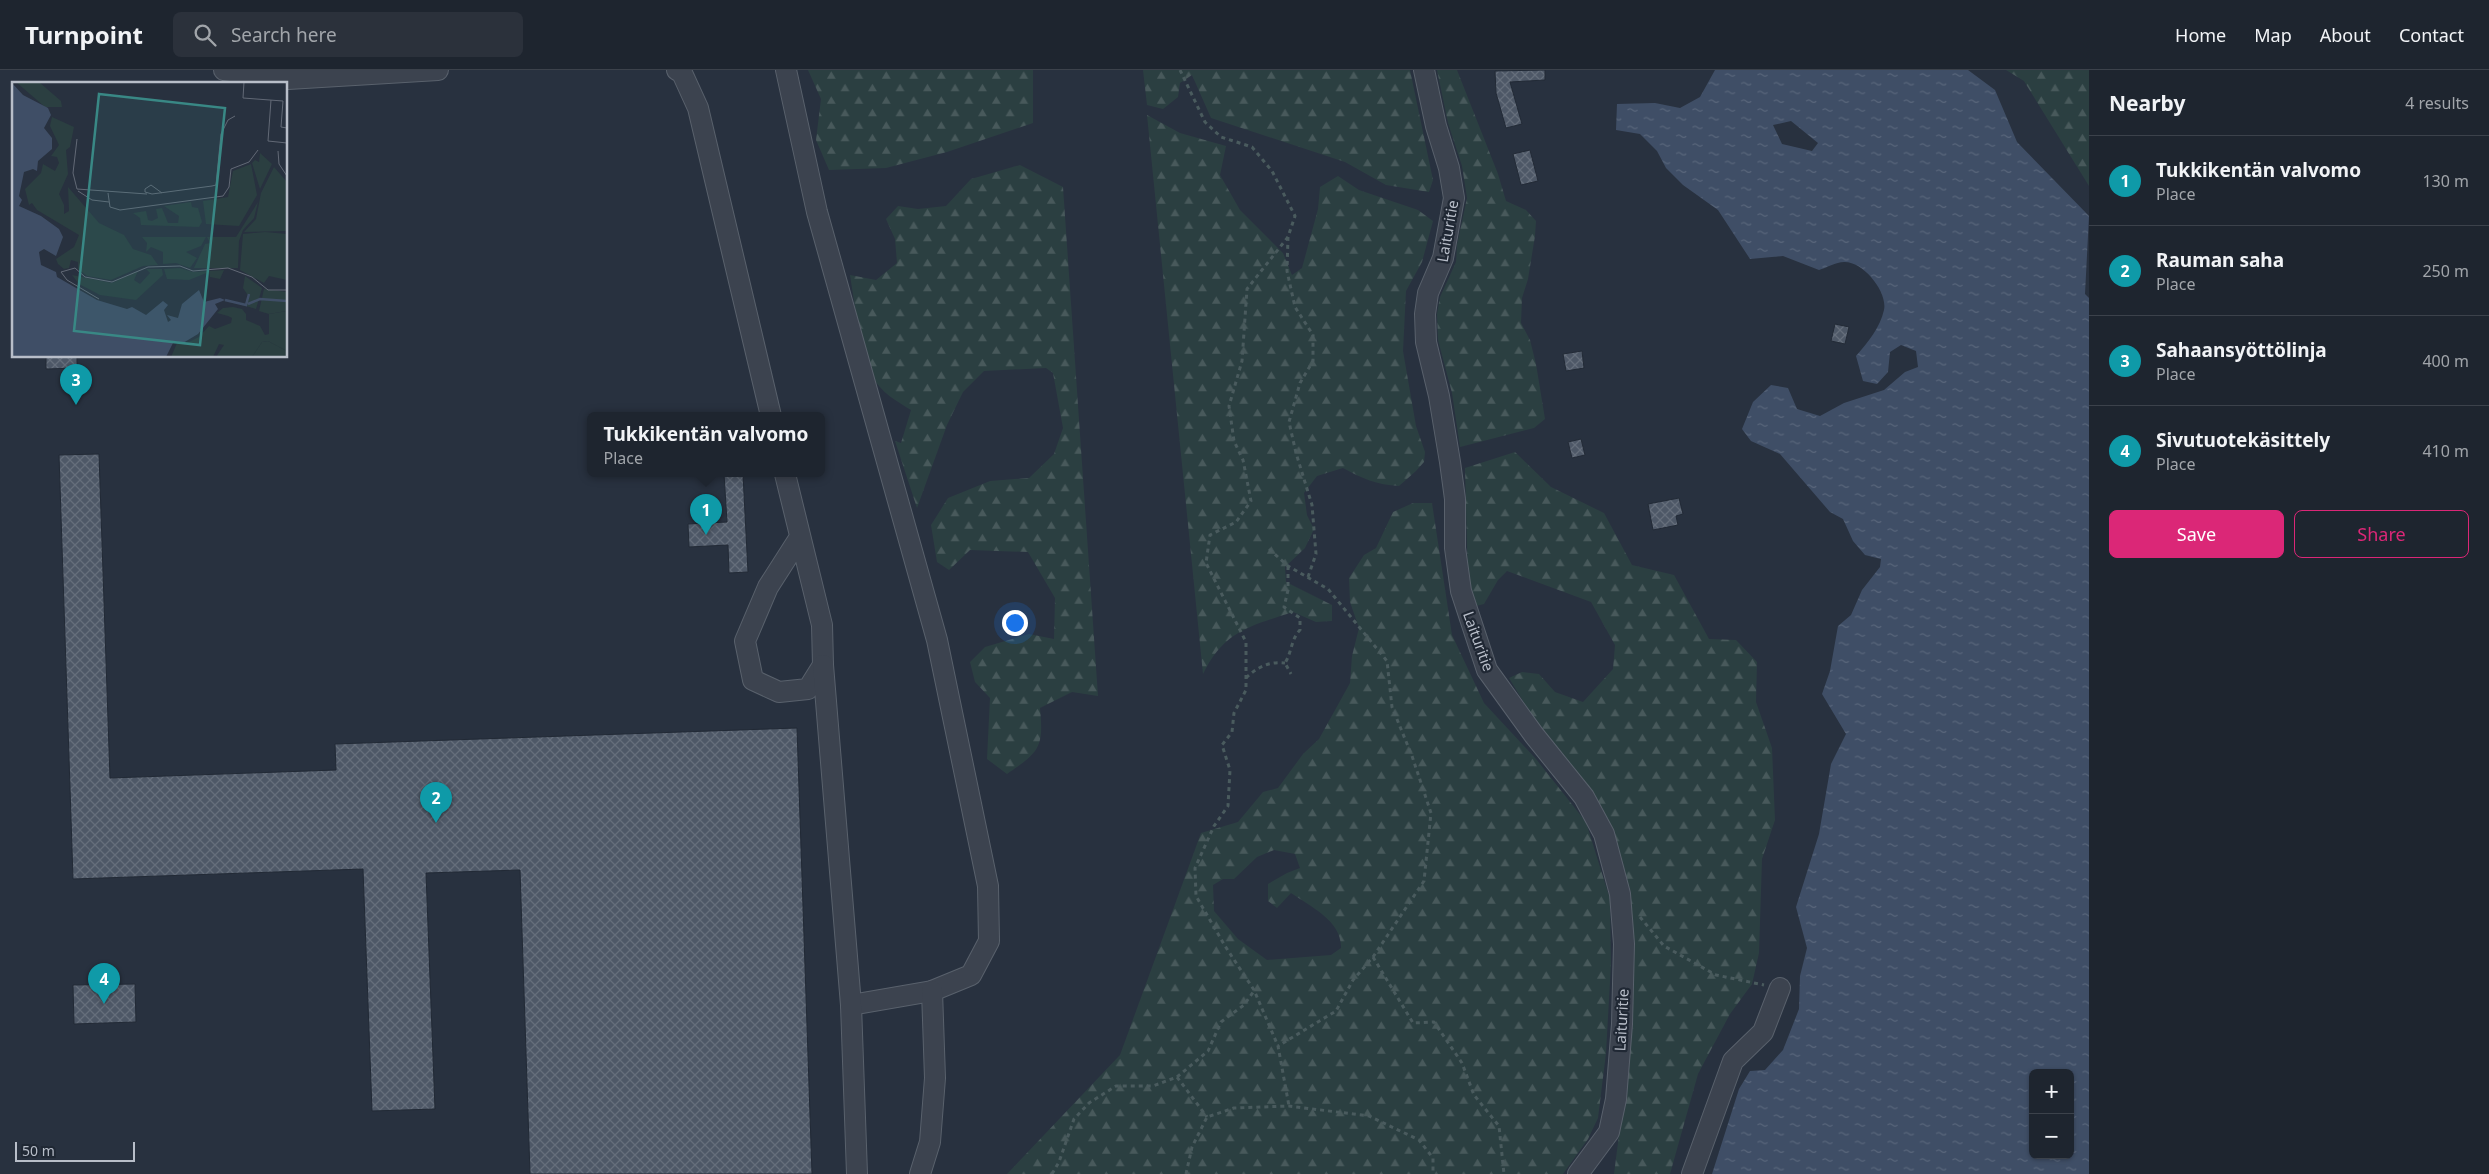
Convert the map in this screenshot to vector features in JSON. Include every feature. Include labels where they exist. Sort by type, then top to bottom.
[{"type":"street","points":[[224,70],[288,79],[438,70]]},
{"type":"street","points":[[677,70],[682,73],[698,108],[771,412]]},
{"type":"street","points":[[786,70],[817,212],[937,640],[988,886],[989,941],[971,975],[932,991],[851,1004]]},
{"type":"street","name":"Laituritie","points":[[1424,70],[1436,126],[1450,168],[1454,198],[1443,258],[1428,293],[1424,314],[1426,342],[1439,396],[1450,462],[1454,499],[1455,548],[1461,591],[1487,670],[1534,735],[1584,797],[1604,834],[1620,894],[1624,944],[1622,1024],[1616,1099],[1609,1132],[1578,1174]]},
{"type":"street","points":[[786,477],[822,625],[822,665],[851,1004],[857,1174]]},
{"type":"street","points":[[800,537],[768,587],[745,641],[753,680],[779,692],[808,689],[822,665]]},
{"type":"street","points":[[1692,1174],[1733,1062],[1763,1032],[1780,988]]},
{"type":"street","points":[[920,1174],[930,1142],[935,1078],[932,991]]},
{"type":"path","points":[[1180,70],[1205,122],[1221,136],[1252,147],[1272,171],[1295,216],[1288,237],[1287,271],[1295,307],[1313,336],[1313,361],[1300,383],[1289,422],[1296,453],[1312,505],[1316,554],[1308,577]]},
{"type":"path","points":[[1288,237],[1247,289],[1242,361],[1229,406],[1234,441],[1243,460],[1251,500],[1236,522],[1210,535],[1206,564],[1246,642],[1246,690],[1234,713],[1232,732],[1222,745],[1230,770],[1228,806],[1214,826],[1195,868],[1196,896],[1225,946],[1254,990],[1278,1046],[1289,1106]]},
{"type":"path","points":[[1269,549],[1288,566],[1328,589],[1387,661],[1392,707],[1412,756],[1431,813],[1424,881],[1374,956],[1353,980],[1336,1011],[1278,1046]]},
{"type":"path","points":[[1285,663],[1291,654],[1294,636],[1300,630],[1300,618],[1284,607],[1288,590],[1288,566]]},
{"type":"path","points":[[1246,679],[1252,672],[1273,661],[1285,663]]},
{"type":"path","points":[[1285,663],[1290,674]]},
{"type":"path","points":[[1639,916],[1664,946],[1716,975],[1780,988]]},
{"type":"path","points":[[1374,956],[1413,1024],[1434,1022],[1462,1063],[1474,1095],[1499,1126],[1504,1174]]},
{"type":"path","points":[[1052,1174],[1059,1162],[1074,1119],[1089,1103],[1116,1086],[1153,1086],[1177,1077],[1208,1051],[1221,1022],[1244,1006],[1254,990]]},
{"type":"path","points":[[1177,1077],[1207,1117]]},
{"type":"path","points":[[1186,1174],[1192,1147],[1207,1117],[1234,1108],[1289,1106],[1369,1116],[1419,1140],[1432,1158],[1433,1174]]},
{"type":"green space","points":[[808,70],[1033,70],[1033,123],[947,152],[886,168],[829,170],[816,140],[821,99]]},
{"type":"green space","points":[[1143,70],[1410,70],[1433,180],[1429,192],[1386,185],[1345,162],[1211,118],[1192,75],[1180,83],[1178,97],[1163,109],[1147,105]]},
{"type":"green space","points":[[1437,70],[1457,70],[1498,174],[1506,201],[1526,210],[1536,221],[1528,279],[1522,298],[1521,323],[1530,340],[1536,364],[1545,419],[1534,428],[1460,447],[1452,393],[1438,340],[1437,314],[1440,297],[1456,262],[1457,245],[1467,198],[1462,166],[1448,123]]},
{"type":"green space","points":[[2006,70],[2089,70],[2089,186],[2024,81]]},
{"type":"green space","points":[[1147,115],[1180,133],[1226,146],[1220,175],[1240,210],[1283,253],[1292,275],[1302,268],[1318,209],[1320,187],[1338,176],[1359,190],[1418,210],[1433,221],[1422,262],[1406,291],[1403,351],[1416,426],[1425,452],[1424,462],[1399,486],[1370,480],[1343,468],[1317,476],[1304,493],[1307,515],[1314,529],[1305,548],[1285,567],[1286,582],[1332,605],[1332,621],[1316,622],[1293,612],[1251,626],[1229,639],[1220,648],[1203,674]]},
{"type":"green space","points":[[1020,165],[1063,187],[1098,696],[1072,692],[1040,708],[1041,732],[1037,748],[1033,754],[1007,774],[987,759],[990,698],[975,682],[970,662],[985,647],[1029,634],[1054,639],[1055,598],[1028,552],[970,550],[949,570],[937,562],[931,525],[948,498],[990,481],[1029,478],[1054,454],[1063,428],[1053,373],[1046,368],[984,371],[963,392],[947,425],[917,508],[895,441],[901,443],[911,410],[895,400],[880,387],[868,366],[861,341],[850,275],[876,280],[897,263],[895,239],[886,219],[898,206],[918,209],[946,206],[971,179]]},
{"type":"green space","points":[[1515,452],[1551,487],[1604,513],[1632,565],[1674,575],[1709,639],[1736,640],[1757,662],[1756,702],[1772,748],[1775,820],[1762,859],[1759,953],[1752,984],[1730,1014],[1698,1074],[1670,1174],[1614,1174],[1633,1025],[1631,892],[1601,810],[1543,734],[1509,678],[1522,672],[1539,674],[1555,692],[1583,702],[1613,669],[1615,645],[1591,602],[1507,571],[1498,580],[1484,604],[1476,606],[1468,583],[1465,468]]},
{"type":"green space","points":[[1413,503],[1432,503],[1452,635],[1484,703],[1536,759],[1586,822],[1610,899],[1611,964],[1606,1053],[1598,1118],[1588,1139],[1563,1174],[1007,1174],[1120,1055],[1201,833],[1238,822],[1263,792],[1278,788],[1303,754],[1319,739],[1350,683],[1352,656],[1359,628],[1350,602],[1349,578],[1364,555],[1376,548],[1393,512]],"holes":[[[1274,850],[1295,854],[1300,868],[1268,884],[1268,901],[1277,908],[1291,893],[1316,909],[1331,922],[1340,938],[1341,948],[1331,955],[1267,960],[1238,939],[1214,911],[1213,885],[1223,879],[1234,879],[1257,857]]]},
{"type":"water","points":[[1715,70],[1968,70],[1995,90],[2017,142],[2089,216],[2085,294],[2089,298],[2089,1174],[1712,1174],[1739,1089],[1750,1071],[1765,1070],[1783,1050],[1799,1009],[1800,976],[1807,948],[1796,907],[1819,834],[1831,764],[1846,734],[1822,694],[1830,671],[1838,626],[1851,615],[1862,590],[1880,567],[1881,559],[1865,555],[1853,541],[1843,519],[1830,512],[1780,454],[1751,441],[1742,429],[1753,402],[1771,385],[1788,388],[1797,409],[1820,416],[1844,403],[1884,390],[1905,372],[1918,367],[1916,351],[1901,345],[1890,352],[1888,372],[1877,384],[1863,381],[1856,356],[1877,329],[1884,310],[1882,295],[1873,279],[1866,272],[1851,263],[1841,262],[1819,270],[1783,256],[1750,259],[1718,210],[1683,185],[1666,168],[1657,151],[1640,134],[1616,130],[1617,104],[1655,103],[1680,108],[1700,97]],"holes":[[[1791,121],[1818,143],[1812,151],[1782,144],[1773,125]]]},
{"type":"building","points":[[1545,70],[1545,80],[1510,82],[1522,124],[1506,128],[1496,93],[1495,71]]},
{"type":"building","points":[[1530,150],[1538,181],[1521,185],[1513,154]]},
{"type":"building","points":[[1835,324],[1849,327],[1845,344],[1831,341]]},
{"type":"building","points":[[1582,351],[1584,368],[1566,371],[1563,354]]},
{"type":"building","points":[[46,358],[77,358],[77,368],[46,369]]},
{"type":"building","points":[[1581,439],[1585,455],[1572,458],[1568,442]]},
{"type":"building","points":[[99,454],[110,778],[336,770],[335,744],[797,728],[812,1174],[530,1174],[520,870],[426,873],[435,1109],[372,1111],[363,869],[73,879],[59,455]]},
{"type":"building","points":[[724,477],[743,477],[748,572],[729,573],[728,545],[689,547],[688,524],[727,522]]},
{"type":"building","points":[[1679,498],[1683,514],[1676,516],[1678,525],[1653,530],[1648,504]]},
{"type":"building","points":[[135,984],[136,1022],[74,1024],[73,985]]},
{"type":"place","name":"Sahaansyöttölinja","points":[[76,405]]},
{"type":"place","name":"Tukkikentän valvomo","points":[[706,535]]},
{"type":"place","name":"Rauman saha","points":[[436,823]]},
{"type":"place","name":"Sivutuotekäsittely","points":[[104,1004]]}]
